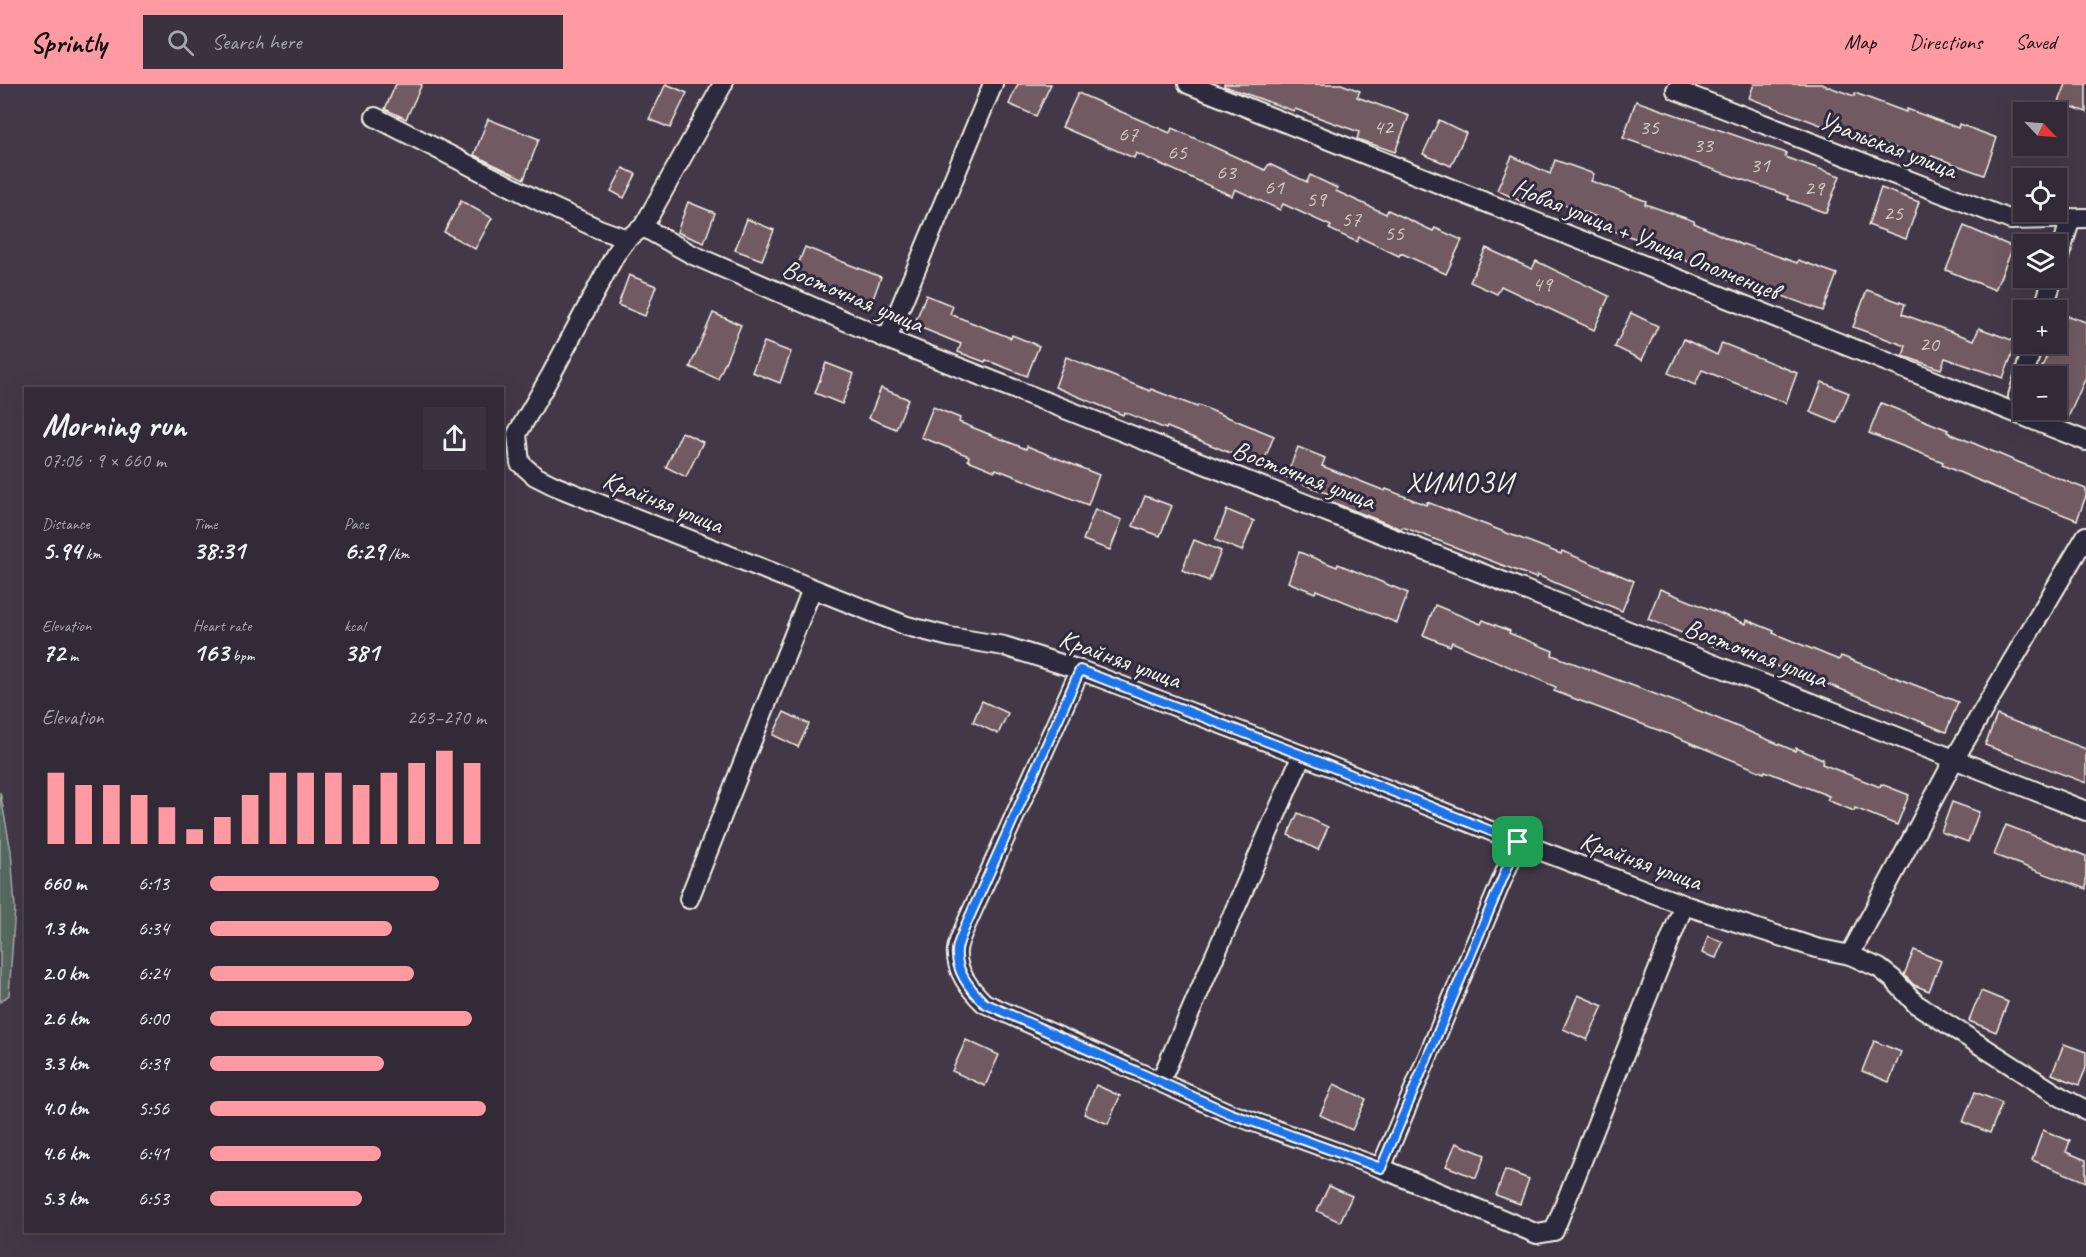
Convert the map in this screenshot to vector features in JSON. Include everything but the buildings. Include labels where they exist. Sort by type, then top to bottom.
[{"type":"street","name":"Крайняя улица","points":[[723,84],[643,227],[627,239],[615,255],[517,434],[520,463],[535,476],[907,626],[950,637],[1004,646],[1080,670],[1684,905],[1816,948],[1850,955],[1879,968],[1893,979],[1916,1004],[2061,1097],[2086,1110]]},
{"type":"street","points":[[887,339],[993,84]]},
{"type":"street","name":"Новая улица + Улица Ополченцев","points":[[1188,84],[2086,441]]},
{"type":"street","name":"Уральская улица","points":[[1676,90],[2011,220],[2078,218]]},
{"type":"street","points":[[375,117],[547,205],[627,239]]},
{"type":"street","points":[[2067,242],[2078,218]]},
{"type":"street","name":"Восточная улица","points":[[643,227],[693,255],[887,339],[2086,811]]},
{"type":"street","points":[[1850,955],[1955,758],[2086,536]]},
{"type":"street","points":[[689,899],[812,589]]},
{"type":"street","points":[[1080,670],[965,927],[957,950],[961,972],[968,987],[984,1003],[1229,1113],[1381,1168],[1537,1234],[1554,1231],[1684,905]]},
{"type":"street","points":[[1160,1082],[1302,755]]},
{"type":"street","points":[[1381,1168],[1518,842]]},
{"type":"green space","points":[[0,792],[11,851],[15,907],[9,995],[0,1002]]},
{"type":"district","name":"ХИМОЗИ","points":[[1460,482]]},
{"type":"route","points":[[1080,670],[1302,755],[1518,842],[1381,1168],[1229,1113],[984,1003],[968,987],[961,972],[957,950],[965,927],[1080,670]]}]
